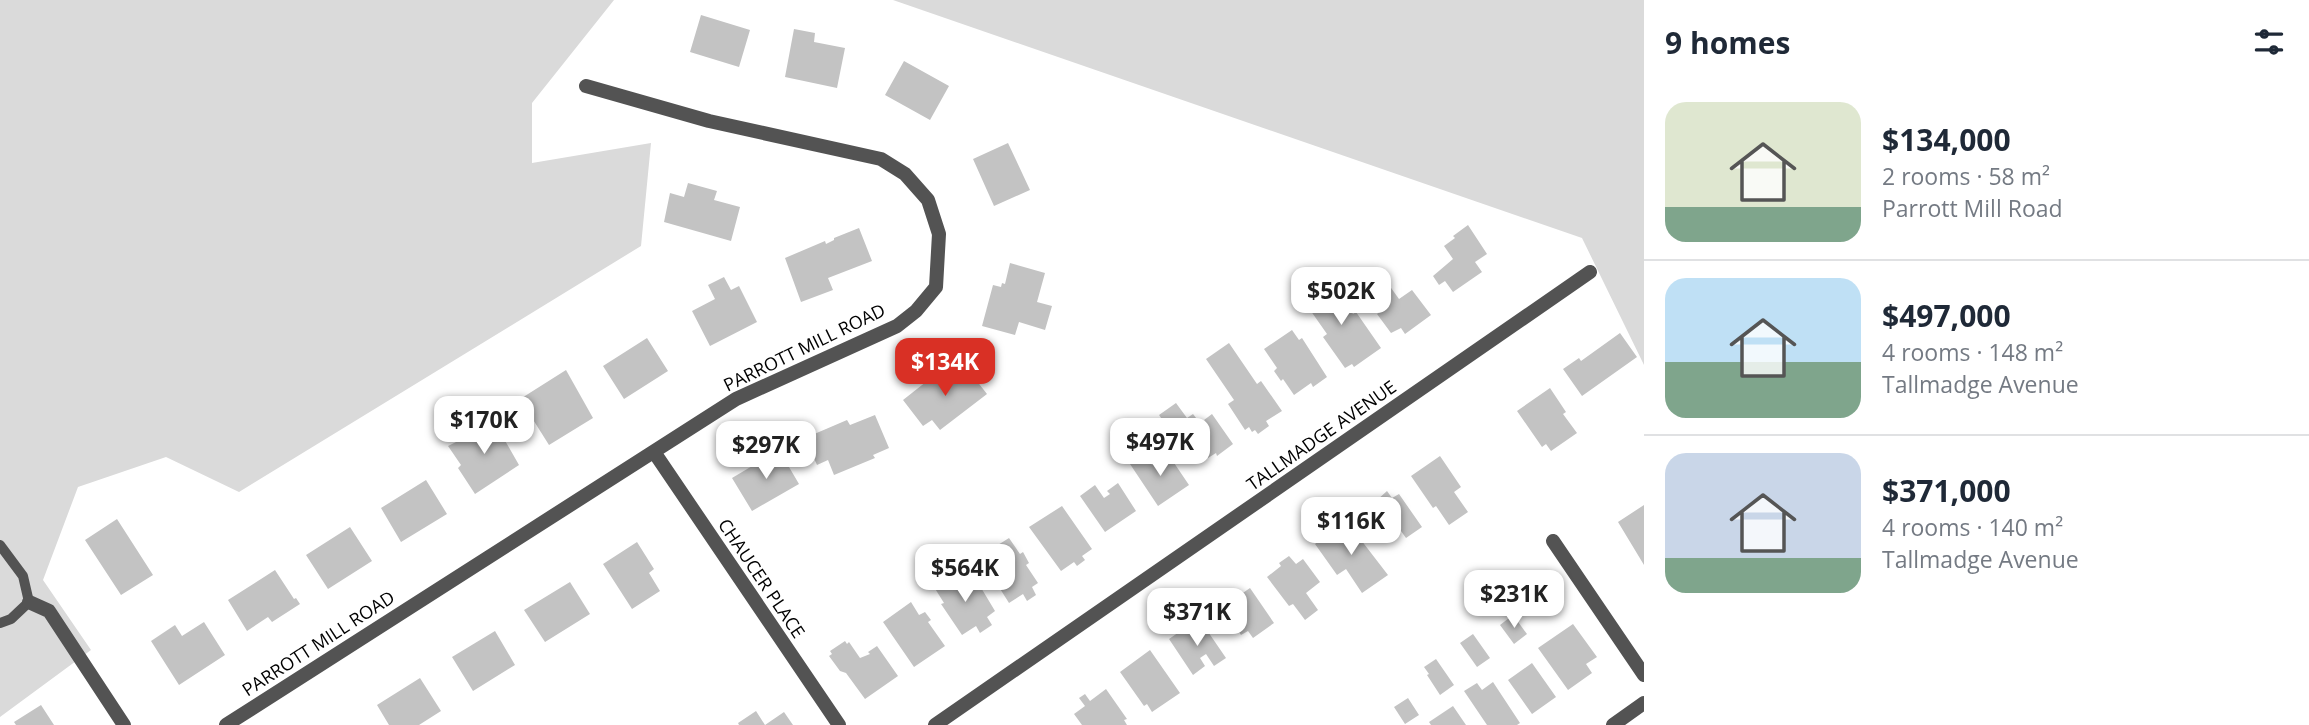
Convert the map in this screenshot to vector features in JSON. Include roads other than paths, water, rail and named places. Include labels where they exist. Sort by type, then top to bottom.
[{"type":"street","name":"PARROTT MILL ROAD","points":[[226,725],[736,399],[897,326],[916,311],[936,287],[939,234],[928,200],[905,174],[881,159],[709,121],[586,86]]},
{"type":"street","name":"TALLMADGE AVENUE","points":[[935,725],[1590,271]]},
{"type":"street","name":"CHAUCER PLACE","points":[[654,452],[839,725]]},
{"type":"street","points":[[1553,541],[1644,675]]},
{"type":"street","points":[[29,602],[49,611],[124,725]]},
{"type":"street","points":[[1613,725],[1644,703]]},
{"type":"lane","points":[[0,545],[23,576],[29,602],[11,618],[0,623]]}]
